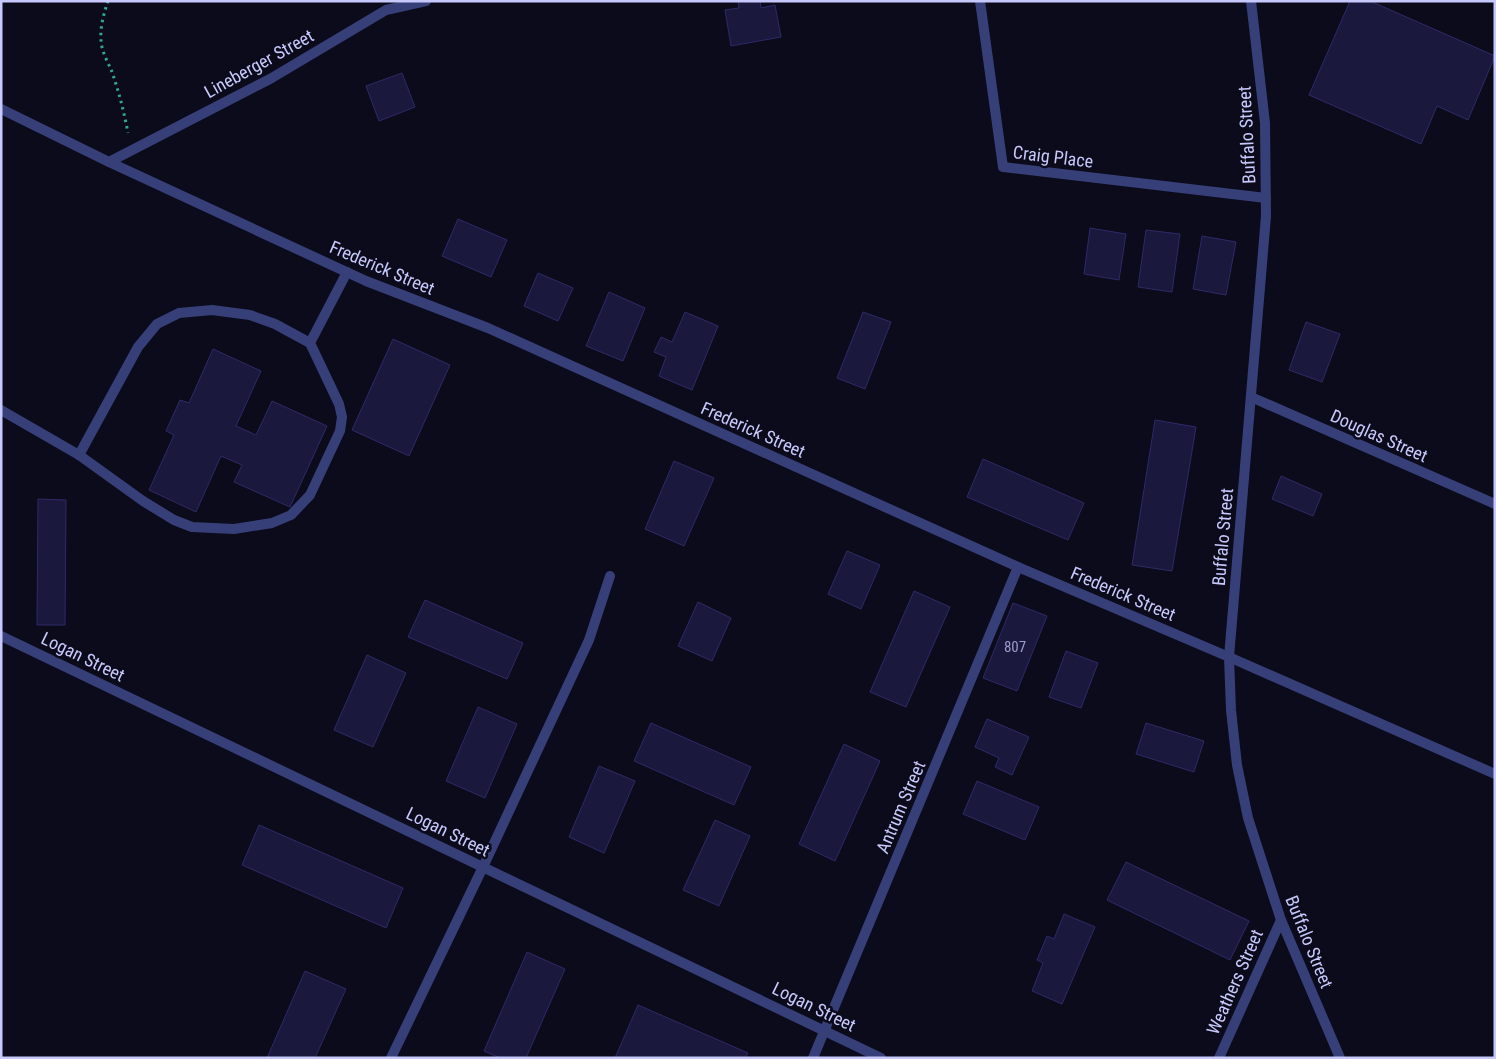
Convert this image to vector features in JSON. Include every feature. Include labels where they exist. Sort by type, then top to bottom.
[{"type":"street","name":"Lineberger Street","points":[[110,162],[270,79],[387,6],[426,1]]},
{"type":"street","name":"Craig Place","points":[[980,1],[1003,167],[1266,198]]},
{"type":"street","name":"Buffalo Street","points":[[1251,1],[1265,123],[1266,198],[1229,657],[1231,710],[1237,765],[1248,818],[1281,920],[1340,1058]]},
{"type":"street","name":"Frederick Street","points":[[1,109],[347,272],[488,328],[1018,567],[1495,774]]},
{"type":"street","points":[[310,343],[347,272]]},
{"type":"street","points":[[1,410],[79,456],[142,501],[174,520],[192,527],[234,530],[272,523],[291,515],[310,495],[340,431],[342,417],[339,404],[310,343],[275,324],[250,315],[212,310],[179,313],[157,324],[138,347],[79,456]]},
{"type":"street","name":"Douglas Street","points":[[1251,397],[1495,504]]},
{"type":"street","name":"Antrum Street","points":[[813,1058],[1018,567]]},
{"type":"street","points":[[390,1058],[483,867],[588,640],[610,576]]},
{"type":"street","name":"Logan Street","points":[[1,636],[881,1058]]},
{"type":"street","name":"Weathers Street","points":[[1219,1058],[1281,920]]},
{"type":"path","points":[[108,1],[104,13],[101,40],[104,55],[125,114],[130,151]]},
{"type":"building","points":[[738,1],[760,1],[761,8],[775,5],[781,37],[731,46],[725,10],[739,8]]},
{"type":"building","points":[[1350,1],[1370,1],[1495,56],[1468,120],[1437,106],[1421,144],[1309,95]]},
{"type":"building","points":[[402,73],[415,107],[379,121],[366,86]]},
{"type":"building","points":[[458,219],[507,240],[491,277],[442,256]]},
{"type":"building","points":[[1090,228],[1126,234],[1119,280],[1084,274]]},
{"type":"building","points":[[1146,230],[1180,234],[1172,292],[1138,287]]},
{"type":"building","points":[[1202,236],[1236,242],[1226,295],[1193,289]]},
{"type":"building","points":[[538,273],[573,288],[558,321],[524,306]]},
{"type":"building","points":[[609,292],[645,308],[623,361],[586,346]]},
{"type":"building","points":[[685,312],[718,326],[692,390],[659,376],[666,357],[654,352],[661,337],[672,342]]},
{"type":"building","points":[[863,312],[891,322],[865,389],[837,378]]},
{"type":"building","points":[[1306,322],[1340,334],[1322,382],[1289,370]]},
{"type":"building","points":[[393,339],[450,365],[409,456],[352,430]]},
{"type":"building","points":[[213,349],[261,371],[236,426],[256,435],[272,401],[327,426],[290,507],[234,482],[242,465],[221,456],[196,512],[149,490],[174,435],[166,431],[180,400],[189,403]]},
{"type":"building","points":[[1155,420],[1196,427],[1172,571],[1132,565]]},
{"type":"building","points":[[983,459],[1084,503],[1068,540],[967,497]]},
{"type":"building","points":[[674,461],[714,478],[684,546],[645,529]]},
{"type":"building","points":[[1281,476],[1322,494],[1313,516],[1272,499]]},
{"type":"building","points":[[38,499],[66,500],[65,625],[37,625]]},
{"type":"building","points":[[847,551],[880,565],[861,609],[828,594]]},
{"type":"building","points":[[914,591],[950,607],[906,707],[870,692]]},
{"type":"building","points":[[425,600],[523,643],[507,679],[408,637]]},
{"type":"building","points":[[698,602],[731,618],[712,661],[678,646]]},
{"type":"building","points":[[1013,603],[1047,616],[1017,691],[983,678]]},
{"type":"building","points":[[1066,651],[1098,663],[1081,708],[1049,697]]},
{"type":"building","points":[[367,655],[406,673],[373,747],[334,730]]},
{"type":"building","points":[[478,707],[517,724],[485,798],[446,781]]},
{"type":"building","points":[[987,719],[1029,737],[1012,775],[995,767],[999,758],[975,747]]},
{"type":"building","points":[[651,723],[751,767],[734,805],[634,761]]},
{"type":"building","points":[[1146,723],[1204,741],[1194,772],[1136,754]]},
{"type":"building","points":[[844,744],[880,761],[835,861],[799,844]]},
{"type":"building","points":[[599,766],[635,781],[604,853],[569,837]]},
{"type":"building","points":[[977,781],[1039,807],[1025,840],[963,814]]},
{"type":"building","points":[[715,820],[750,836],[719,906],[683,890]]},
{"type":"building","points":[[259,825],[403,888],[386,928],[242,865]]},
{"type":"building","points":[[1126,862],[1249,921],[1230,960],[1107,900]]},
{"type":"building","points":[[1064,914],[1095,927],[1062,1004],[1032,991],[1043,963],[1037,960],[1047,936],[1054,939]]},
{"type":"building","points":[[527,952],[565,969],[526,1058],[500,1058],[484,1051]]},
{"type":"building","points":[[305,971],[346,989],[315,1058],[267,1058]]},
{"type":"building","points":[[638,1005],[748,1053],[745,1058],[615,1058]]}]
